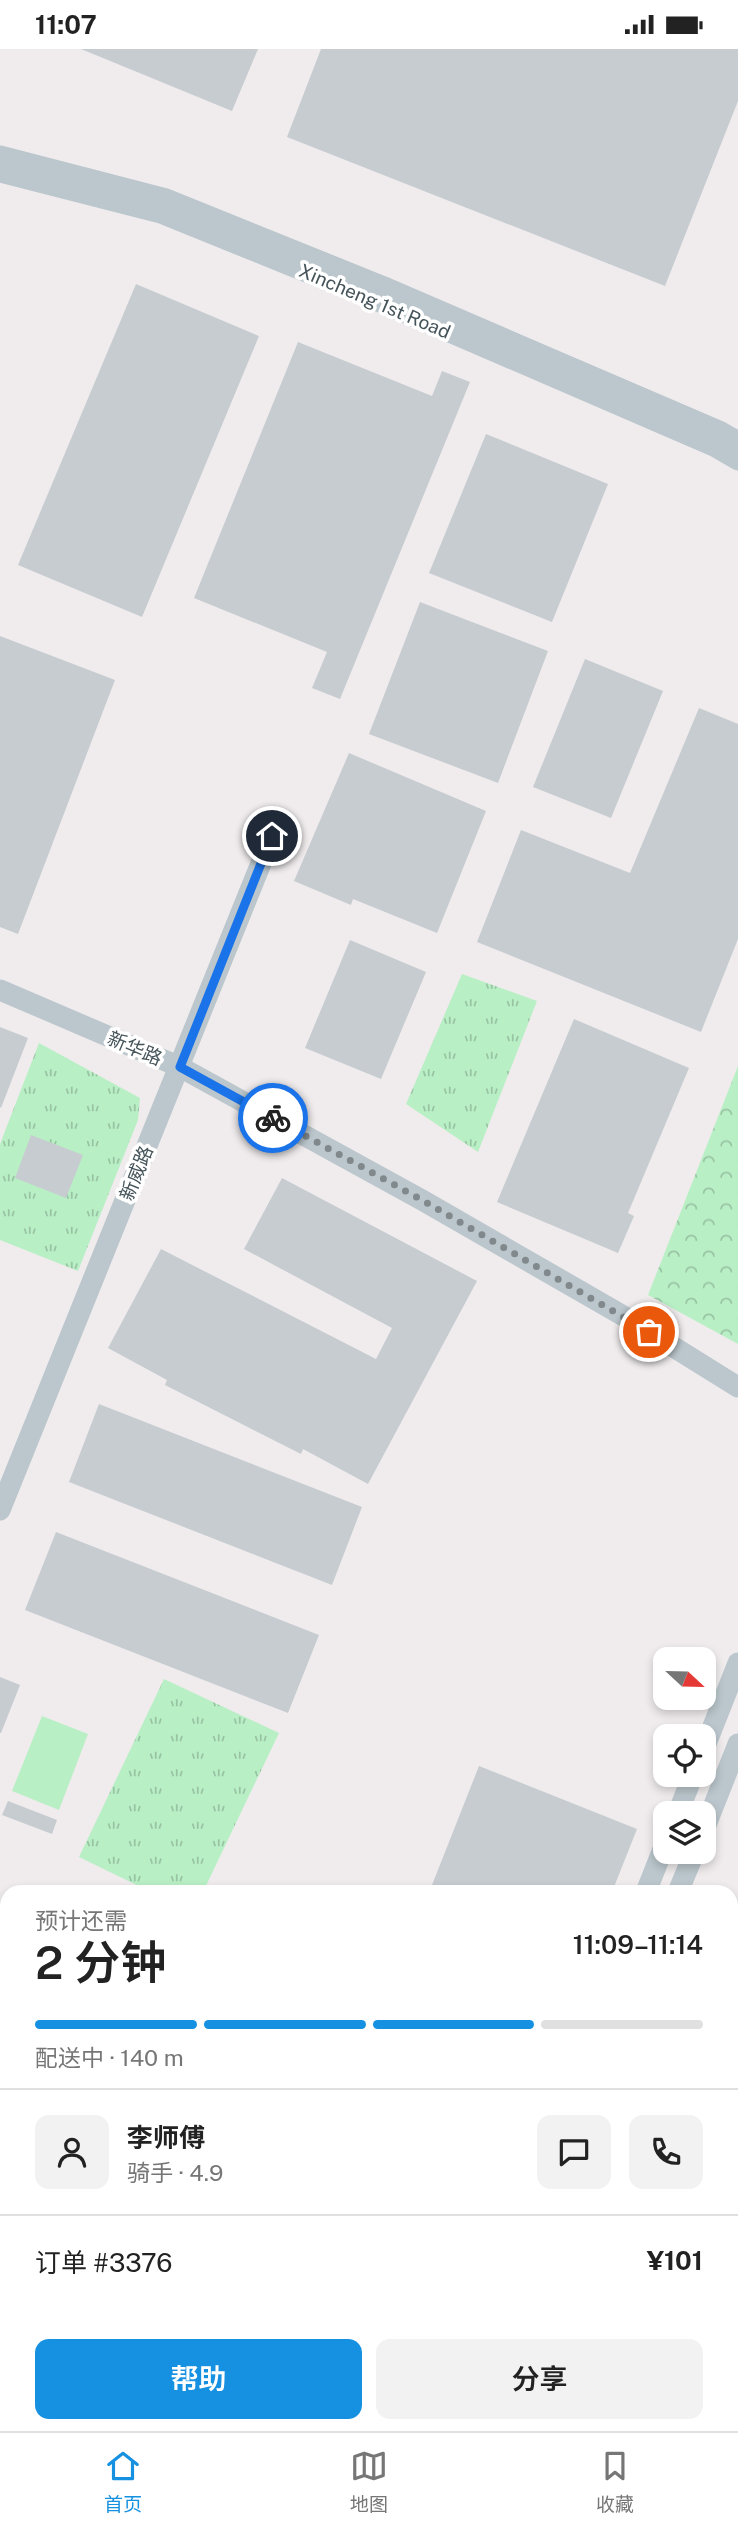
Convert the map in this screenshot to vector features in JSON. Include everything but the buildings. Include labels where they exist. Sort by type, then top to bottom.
[{"type":"street","name":"Xincheng 1st Road","points":[[0,156],[166,199],[384,287],[721,432],[738,442]]},
{"type":"street","name":"Xincheng 1st Road","points":[[0,172],[161,213],[390,306],[714,446],[738,460]]},
{"type":"street","name":"新威路","points":[[0,1510],[272,836]]},
{"type":"street","name":"新华路","points":[[0,990],[180,1067],[434,1207],[627,1318],[738,1387]]},
{"type":"street","points":[[714,1724],[738,1663]]},
{"type":"street","points":[[715,1801],[738,1744]]},
{"type":"street","points":[[649,1885],[657,1864]]},
{"type":"street","points":[[681,1885],[690,1864]]},
{"type":"green space","points":[[462,974],[537,1001],[478,1152],[406,1104]]},
{"type":"green space","points":[[39,1043],[140,1098],[138,1120],[78,1271],[0,1240],[0,1144]]},
{"type":"green space","points":[[738,1066],[738,1344],[648,1295]]},
{"type":"green space","points":[[164,1679],[279,1733],[206,1885],[137,1885],[79,1857]]},
{"type":"green space","points":[[42,1716],[88,1734],[59,1810],[12,1791]]},
{"type":"way so far","points":[[273,1118],[422,1200],[649,1332]]},
{"type":"route","points":[[272,836],[180,1067],[273,1118]]}]
